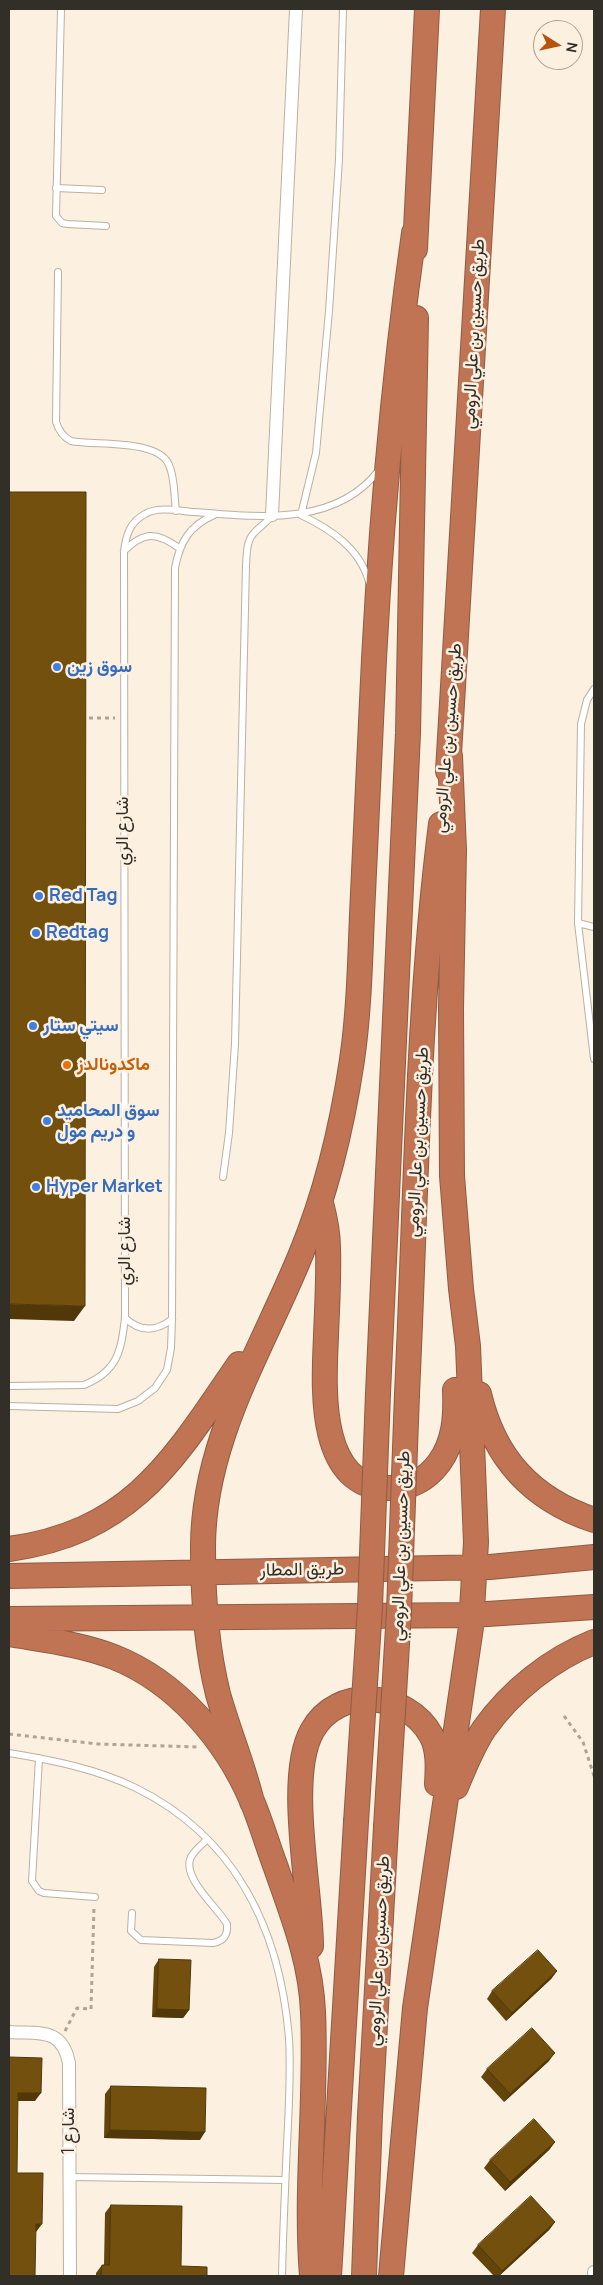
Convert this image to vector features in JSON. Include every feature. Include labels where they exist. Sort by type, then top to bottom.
[{"type":"highway","name":"طريق حسين بن علي الرومي","points":[[329,2276],[369,1616],[408,733],[415,404],[414,233],[427,9]]},
{"type":"highway","name":"طريق حسين بن علي الرومي","points":[[364,2276],[370,2115],[399,1601],[427,966],[436,861],[450,756],[492,9]]},
{"type":"highway","points":[[310,1976],[302,1943],[252,1802],[239,1753],[219,1696],[208,1619],[203,1548],[205,1517],[215,1463],[233,1404],[299,1260],[321,1203],[340,1130],[353,1056],[359,981],[376,605],[388,457],[414,233]]},
{"type":"highway","points":[[392,2276],[414,2008],[472,1615],[476,1566],[468,1346],[459,1270],[452,1176],[451,1008],[454,850],[450,756]]},
{"type":"highway","points":[[321,1203],[328,1246],[325,1405],[335,1450],[341,1461],[355,1477],[375,1486],[396,1488],[417,1482],[434,1469],[447,1449],[452,1437],[456,1411],[456,1369],[462,1353],[468,1346]]},
{"type":"highway","points":[[9,1549],[61,1538],[88,1528],[111,1515],[139,1494],[173,1459],[274,1313]]},
{"type":"highway","points":[[468,1346],[488,1422],[507,1460],[530,1485],[544,1496],[574,1513],[594,1520]]},
{"type":"highway","name":"طريق المطار","points":[[9,1576],[476,1566],[594,1557]]},
{"type":"highway","points":[[9,1619],[208,1619],[472,1615],[594,1607]]},
{"type":"highway","points":[[9,1634],[90,1649],[137,1667],[159,1680],[178,1696],[222,1747],[252,1802]]},
{"type":"highway","points":[[444,1814],[472,1751],[498,1711],[515,1693],[549,1666],[594,1642]]},
{"type":"highway","points":[[312,2276],[310,2206],[314,2038],[310,1976],[310,1914],[300,1790],[303,1755],[312,1731],[328,1713],[350,1701],[374,1698],[398,1704],[418,1717],[432,1737],[438,1761],[436,1792],[444,1814]]},
{"type":"street","points":[[272,515],[296,9]]},
{"type":"street","points":[[9,2032],[49,2035],[60,2040]]},
{"type":"street","name":"شارع 1","points":[[60,2040],[66,2049],[69,2063],[70,2276]]},
{"type":"lane","points":[[61,9],[56,216],[62,223],[106,226]]},
{"type":"lane","points":[[301,515],[316,453],[329,311],[339,159],[344,9]]},
{"type":"lane","points":[[56,188],[102,190]]},
{"type":"lane","points":[[58,272],[56,422],[59,429],[62,435],[71,441],[148,449],[162,454],[170,467],[176,511]]},
{"type":"lane","name":"شارع الري","points":[[9,1386],[72,1386],[94,1380],[112,1366],[122,1345],[125,1318],[123,718],[124,551],[126,536],[134,522],[146,513],[162,510],[215,514],[301,515],[342,501],[365,484],[388,457]]},
{"type":"lane","points":[[9,1406],[118,1409],[138,1402],[155,1388],[167,1370],[171,1348],[172,1319],[175,568],[179,548],[187,533],[200,521],[215,514]]},
{"type":"lane","points":[[223,1177],[235,1044],[246,565],[250,540],[253,534],[272,515]]},
{"type":"lane","name":"شارع الري","points":[[301,515],[329,528],[352,549],[368,575],[376,605]]},
{"type":"lane","points":[[124,551],[135,540],[150,535],[165,538],[179,548]]},
{"type":"lane","points":[[594,689],[583,712],[580,737],[578,923],[594,1059]]},
{"type":"lane","points":[[578,923],[594,927]]},
{"type":"lane","points":[[125,1318],[133,1325],[143,1329],[154,1330],[164,1326],[172,1319]]},
{"type":"lane","points":[[9,1753],[39,1758],[91,1771],[136,1788],[174,1811],[207,1839],[236,1874],[260,1914],[280,1979],[287,2022],[290,2064],[282,2276]]},
{"type":"lane","points":[[39,1758],[32,1881],[34,1887],[44,1893],[95,1897]]},
{"type":"lane","points":[[132,1913],[131,1931],[141,1940],[213,1943],[222,1940],[227,1933],[227,1924],[194,1881],[189,1870],[191,1858],[207,1839]]},
{"type":"lane","points":[[70,2177],[285,2180]]},
{"type":"path","points":[[75,718],[123,718]]},
{"type":"path","points":[[564,1716],[583,1742],[594,1776]]},
{"type":"path","points":[[9,1734],[98,1744],[222,1747]]},
{"type":"path","points":[[60,2040],[77,2008],[91,2009],[95,1897]]},
{"type":"building","points":[[9,492],[86,492],[85,1306],[9,1304]]},
{"type":"building","points":[[538,1950],[557,1971],[512,2013],[492,1991]]},
{"type":"building","points":[[159,1959],[191,1960],[189,2010],[157,2009]]},
{"type":"building","points":[[532,2028],[555,2053],[510,2094],[487,2069]]},
{"type":"building","points":[[9,2057],[42,2058],[41,2093],[18,2093],[17,2173],[43,2173],[42,2224],[36,2224],[35,2276],[9,2276]]},
{"type":"building","points":[[111,2086],[206,2088],[205,2132],[110,2130]]},
{"type":"building","points":[[534,2119],[555,2142],[510,2182],[490,2160]]},
{"type":"building","points":[[531,2196],[555,2222],[502,2271],[478,2245]]},
{"type":"building","points":[[111,2205],[182,2206],[181,2266],[207,2267],[207,2276],[101,2276],[102,2265],[109,2265]]},
{"type":"place","name":"سوق زين","points":[[57,667]]},
{"type":"place","name":"Red Tag","points":[[39,896]]},
{"type":"place","name":"Redtag","points":[[36,933]]},
{"type":"place","name":"سيتي ستار","points":[[33,1026]]},
{"type":"place","name":"ماكدونالدز","points":[[67,1065]]},
{"type":"place","name":"سوق المحاميد و دريم مول","points":[[47,1121]]},
{"type":"place","name":"Hyper Market","points":[[36,1187]]}]
